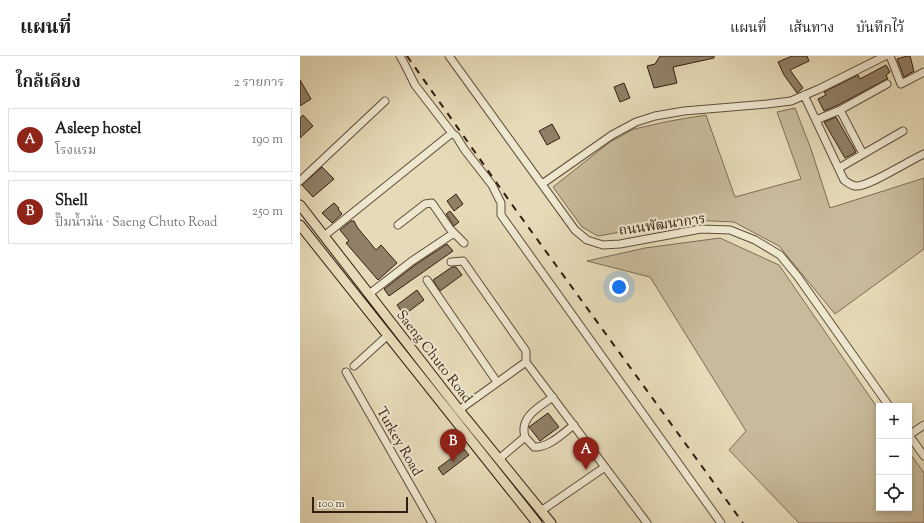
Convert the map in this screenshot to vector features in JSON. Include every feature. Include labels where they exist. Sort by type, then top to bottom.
[{"type":"main road","name":"Saeng Chuto Road","points":[[300,205],[459,410],[550,523]]},
{"type":"main road","name":"Saeng Chuto Road","points":[[300,225],[537,523]]},
{"type":"main road","points":[[339,274],[348,267]]},
{"type":"main road","points":[[450,415],[459,410]]},
{"type":"main road","points":[[514,495],[523,489]]},
{"type":"street","points":[[400,56],[415,85],[452,133],[456,136],[464,149],[492,185],[501,203],[501,215],[721,523]]},
{"type":"street","points":[[542,184],[612,135],[636,122],[655,116],[684,110],[791,101],[885,56]]},
{"type":"street","points":[[890,56],[901,84],[924,72]]},
{"type":"street","name":"ถนนพัฒนาการ","points":[[452,57],[575,230],[587,240],[603,245],[620,244],[701,229],[730,230],[755,240],[780,255],[887,403]]},
{"type":"street","points":[[816,120],[840,110],[887,84]]},
{"type":"street","points":[[804,95],[844,180],[849,184],[856,186],[867,184],[924,154]]},
{"type":"street","points":[[300,181],[385,101]]},
{"type":"street","points":[[840,110],[863,154]]},
{"type":"street","points":[[839,168],[903,131]]},
{"type":"street","points":[[324,236],[452,133]]},
{"type":"street","points":[[398,225],[425,204],[429,203],[434,205],[454,233],[464,243]]},
{"type":"street","points":[[369,294],[412,261],[454,233]]},
{"type":"street","points":[[451,262],[463,261],[526,351],[526,362],[647,523]]},
{"type":"street","points":[[426,280],[497,382]]},
{"type":"street","points":[[354,366],[387,336]]},
{"type":"street","points":[[459,410],[526,362]]},
{"type":"street","name":"Turkey Road","points":[[346,372],[432,523]]},
{"type":"street","points":[[553,397],[531,414],[526,420],[523,430],[525,437],[534,447],[542,447],[574,425]]},
{"type":"street","points":[[912,433],[924,425]]},
{"type":"street","points":[[499,459],[525,437]]},
{"type":"street","points":[[912,439],[924,456]]},
{"type":"street","points":[[541,511],[605,467]]},
{"type":"shaded area","points":[[795,108],[811,149],[830,208],[924,178],[924,249],[835,314],[779,246],[734,222],[692,220],[598,236],[582,227],[553,187],[610,142],[634,129],[706,115],[735,197],[801,179],[777,112]]},
{"type":"shaded area","points":[[720,238],[779,265],[876,406],[876,511],[912,511],[912,456],[924,473],[924,523],[799,523],[729,450],[746,431],[650,277],[587,261],[645,248]]},
{"type":"building","points":[[660,56],[714,56],[714,58],[673,67],[677,83],[654,88],[647,66],[655,64]]},
{"type":"building","points":[[792,56],[807,56],[809,61],[790,70],[803,88],[797,93],[784,75],[778,62]]},
{"type":"building","points":[[910,56],[914,71],[904,77],[897,59]]},
{"type":"building","points":[[886,65],[890,72],[886,75],[888,79],[824,111],[818,99],[826,95],[824,92],[858,75],[860,79]]},
{"type":"building","points":[[300,80],[311,99],[300,106]]},
{"type":"building","points":[[624,83],[630,98],[620,102],[614,87]]},
{"type":"building","points":[[303,115],[313,126],[300,138],[300,118]]},
{"type":"building","points":[[836,117],[856,152],[845,158],[824,122]]},
{"type":"building","points":[[552,124],[560,138],[547,145],[539,131]]},
{"type":"building","points":[[322,167],[334,179],[313,197],[302,185]]},
{"type":"building","points":[[456,194],[463,204],[454,211],[447,201]]},
{"type":"building","points":[[334,203],[342,214],[332,223],[322,213]]},
{"type":"building","points":[[450,211],[459,222],[454,226],[446,214]]},
{"type":"building","points":[[351,221],[354,221],[357,227],[376,250],[381,245],[397,263],[378,280],[346,243],[349,241],[340,230]]},
{"type":"building","points":[[447,244],[453,251],[389,296],[384,289],[415,265]]},
{"type":"building","points":[[452,267],[456,267],[462,275],[440,291],[433,280]]},
{"type":"building","points":[[417,290],[424,300],[404,315],[397,305]]},
{"type":"building","points":[[548,413],[559,427],[540,441],[529,427]]},
{"type":"building","points":[[464,449],[469,455],[443,475],[438,468]]},
{"type":"railway","points":[[407,56],[513,206],[743,523]]},
{"type":"place","name":"Shell","points":[[453,462]]},
{"type":"place","name":"Asleep hostel","points":[[586,470]]}]
